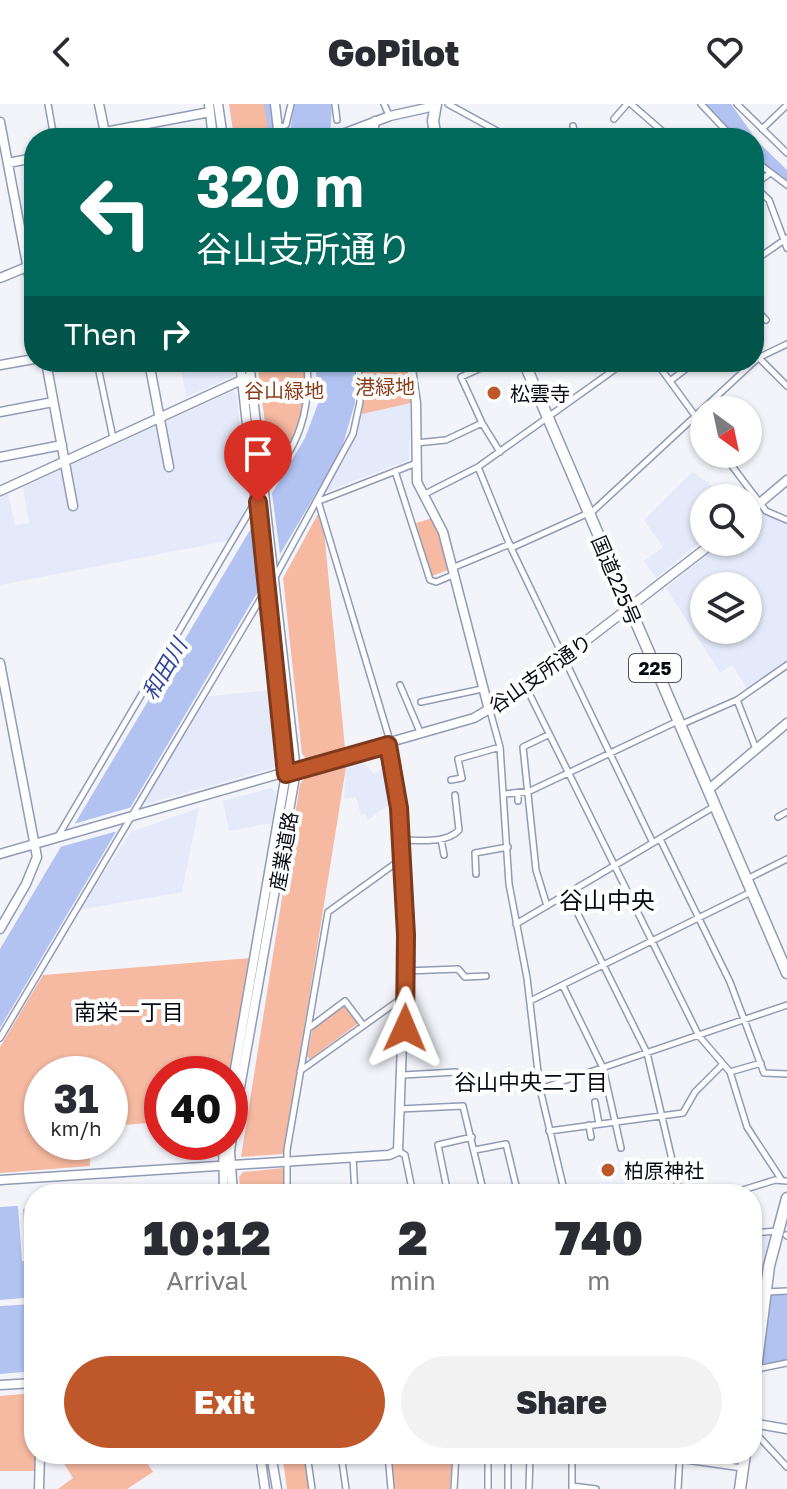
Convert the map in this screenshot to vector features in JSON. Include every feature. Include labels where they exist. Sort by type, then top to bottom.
[{"type":"highway","points":[[435,105],[436,128]]},
{"type":"highway","name":"国道225号","points":[[528,372],[751,892],[782,951],[787,973]]},
{"type":"highway","points":[[762,1316],[765,1293],[783,1234],[787,1198]]},
{"type":"highway","points":[[740,1489],[744,1464]]},
{"type":"street","points":[[48,104],[52,128]]},
{"type":"street","points":[[99,104],[104,128]]},
{"type":"street","points":[[218,104],[222,128]]},
{"type":"street","points":[[275,104],[277,128]]},
{"type":"street","points":[[283,128],[291,104]]},
{"type":"street","points":[[335,104],[337,120]]},
{"type":"street","points":[[384,104],[390,116]]},
{"type":"street","points":[[448,104],[492,128]]},
{"type":"street","points":[[614,119],[629,104],[658,128]]},
{"type":"street","points":[[701,104],[724,128]]},
{"type":"street","points":[[737,104],[760,128]]},
{"type":"street","points":[[358,128],[435,105]]},
{"type":"street","points":[[764,128],[787,105]]},
{"type":"street","points":[[132,128],[209,108],[212,128]]},
{"type":"street","points":[[374,128],[375,121]]},
{"type":"street","points":[[0,122],[8,163],[5,176],[24,241]]},
{"type":"street","points":[[764,132],[787,153]]},
{"type":"street","points":[[8,163],[24,160]]},
{"type":"street","points":[[764,169],[787,185]]},
{"type":"street","points":[[764,178],[770,174]]},
{"type":"street","points":[[764,195],[769,200],[787,248]]},
{"type":"street","points":[[764,254],[784,240]]},
{"type":"street","points":[[0,278],[24,268]]},
{"type":"street","points":[[764,353],[787,344]]},
{"type":"street","points":[[0,365],[24,361]]},
{"type":"street","points":[[764,364],[787,386]]},
{"type":"street","points":[[48,372],[73,506]]},
{"type":"street","points":[[99,372],[113,438]]},
{"type":"street","points":[[151,372],[169,467]]},
{"type":"street","name":"産業道路","points":[[238,1056],[291,772],[244,372]]},
{"type":"street","name":"産業道路","points":[[225,1184],[291,772],[274,575],[261,494],[248,372]]},
{"type":"street","points":[[58,838],[305,419],[310,393],[308,372]]},
{"type":"street","points":[[274,575],[353,434],[360,402],[358,372]]},
{"type":"street","points":[[411,372],[416,403],[414,464],[422,496],[443,532],[482,689],[500,747],[516,924],[530,1001],[540,1089],[562,1184]]},
{"type":"street","points":[[472,372],[461,377],[482,423],[500,452]]},
{"type":"street","points":[[422,496],[478,467],[611,372]]},
{"type":"street","points":[[663,372],[690,409]]},
{"type":"street","points":[[670,381],[682,372]]},
{"type":"street","points":[[717,396],[740,372]]},
{"type":"street","points":[[0,491],[247,378]]},
{"type":"street","points":[[0,412],[53,402]]},
{"type":"street","points":[[395,471],[430,580],[436,582],[452,571],[589,513],[690,422]]},
{"type":"street","points":[[416,443],[446,440],[482,423]]},
{"type":"street","points":[[0,457],[62,445]]},
{"type":"street","points":[[318,501],[414,464]]},
{"type":"street","points":[[478,467],[511,546],[653,843]]},
{"type":"street","points":[[762,501],[787,480]]},
{"type":"street","points":[[0,1180],[353,1158],[393,1155],[398,1151],[406,971],[397,792],[388,745],[390,737],[318,501]]},
{"type":"street","points":[[762,507],[770,514],[787,520]]},
{"type":"street","name":"谷山支所通り","points":[[0,854],[388,745],[489,710],[526,687],[696,556]]},
{"type":"street","points":[[0,1038],[267,586]]},
{"type":"street","points":[[0,663],[35,844],[35,864],[0,929]]},
{"type":"street","points":[[505,794],[530,791],[610,753],[737,700],[787,665]]},
{"type":"street","points":[[400,685],[421,735]]},
{"type":"street","points":[[526,687],[543,715],[548,735],[699,1036],[730,1072],[747,1127],[784,1180],[762,1186]]},
{"type":"street","points":[[421,702],[482,689]]},
{"type":"street","points":[[737,700],[757,750]]},
{"type":"street","points":[[708,790],[787,723]]},
{"type":"street","points":[[547,906],[536,870],[523,747],[548,735]]},
{"type":"street","points":[[451,780],[462,778],[458,759],[500,747]]},
{"type":"street","points":[[518,793],[518,801]]},
{"type":"street","points":[[400,840],[451,837],[459,830],[455,795]]},
{"type":"street","points":[[516,924],[715,806]]},
{"type":"street","points":[[778,817],[787,812]]},
{"type":"street","points":[[441,839],[444,855]]},
{"type":"street","points":[[660,839],[746,1020],[764,1073],[787,1074]]},
{"type":"street","points":[[476,874],[475,853],[508,847]]},
{"type":"street","points":[[746,880],[787,859]]},
{"type":"street","points":[[287,1184],[286,1161],[329,910],[400,860]]},
{"type":"street","points":[[530,1001],[751,892]]},
{"type":"street","points":[[568,894],[647,1053],[678,1184]]},
{"type":"street","points":[[406,971],[458,969],[465,977],[486,976]]},
{"type":"street","points":[[563,986],[603,1068],[621,1148]]},
{"type":"street","points":[[300,1071],[406,995]]},
{"type":"street","points":[[307,1029],[345,1001],[363,1025]]},
{"type":"street","points":[[540,1089],[787,1005]]},
{"type":"street","points":[[730,1072],[761,1063]]},
{"type":"street","points":[[549,1131],[683,1113],[695,1092],[723,1064]]},
{"type":"street","points":[[403,1075],[456,1072]]},
{"type":"street","points":[[595,1102],[599,1124]]},
{"type":"street","points":[[399,1109],[463,1106],[482,1184]]},
{"type":"street","points":[[589,1125],[591,1137]]},
{"type":"street","points":[[446,1184],[438,1145],[472,1137]]},
{"type":"street","points":[[475,1150],[506,1144],[516,1184]]},
{"type":"street","points":[[398,1151],[405,1155],[411,1184]]},
{"type":"street","points":[[353,1158],[354,1184]]},
{"type":"street","name":"産業道路","points":[[225,1160],[230,1184]]},
{"type":"street","points":[[762,1233],[783,1234]]},
{"type":"street","points":[[765,1293],[787,1291]]},
{"type":"street","points":[[762,1367],[787,1363]]},
{"type":"street","points":[[0,1385],[24,1384]]},
{"type":"street","points":[[762,1425],[787,1429]]},
{"type":"street","points":[[762,1440],[787,1467]]},
{"type":"street","points":[[39,1489],[40,1464]]},
{"type":"street","points":[[261,1464],[265,1489]]},
{"type":"street","points":[[273,1464],[277,1489]]},
{"type":"street","points":[[308,1464],[312,1489]]},
{"type":"street","points":[[342,1464],[346,1489]]},
{"type":"street","points":[[389,1464],[391,1489]]},
{"type":"street","points":[[454,1489],[455,1464]]},
{"type":"street","points":[[488,1464],[488,1489]]},
{"type":"street","points":[[508,1464],[508,1489]]},
{"type":"street","points":[[529,1489],[530,1464]]},
{"type":"street","points":[[572,1464],[572,1488],[596,1489]]},
{"type":"street","points":[[678,1489],[680,1464]]},
{"type":"street","points":[[720,1464],[743,1468]]},
{"type":"shaded area","points":[[182,372],[235,372],[235,375],[186,397]]},
{"type":"shaded area","points":[[233,391],[236,393],[248,495],[247,510],[232,540],[0,585],[0,498],[8,494],[15,525],[29,523],[23,487]]},
{"type":"shaded area","points":[[411,403],[409,460],[325,492],[351,447],[362,414]]},
{"type":"shaded area","points":[[692,472],[710,484],[690,484],[690,550],[656,578],[644,561],[663,547],[644,520]]},
{"type":"shaded area","points":[[762,514],[787,524],[787,663],[749,691],[732,665],[720,673],[702,644],[762,644],[762,572],[690,572],[690,626],[666,588],[705,556],[762,556]]},
{"type":"shaded area","points":[[271,690],[277,763],[273,768],[143,805],[203,697]]},
{"type":"shaded area","points":[[363,762],[374,774],[385,766],[391,803],[368,820],[366,814],[361,815],[356,797],[344,799],[346,767]]},
{"type":"shaded area","points":[[271,788],[276,793],[272,823],[229,831],[223,801]]},
{"type":"shaded area","points":[[199,808],[182,892],[79,910],[131,832]]},
{"type":"shaded area","points":[[770,1233],[762,1274],[762,1234]]},
{"type":"green space","points":[[229,104],[273,104],[275,128],[233,128]]},
{"type":"green space","name":"谷山緑地","points":[[258,372],[305,372],[304,405],[297,436],[282,461],[271,469]]},
{"type":"green space","name":"港緑地","points":[[361,372],[407,372],[411,403],[362,414]]},
{"type":"green space","points":[[319,512],[324,531],[345,748],[307,759],[302,754],[283,578]]},
{"type":"green space","points":[[433,518],[443,538],[448,570],[432,576],[416,523]]},
{"type":"green space","points":[[346,767],[284,1154],[248,1157],[248,1113],[300,784],[305,778]]},
{"type":"green space","points":[[251,958],[236,1056],[144,1056],[144,1123],[128,1125],[128,1056],[24,1056],[24,1160],[90,1160],[90,1166],[0,1173],[0,1047],[43,975]]},
{"type":"green space","points":[[344,1004],[360,1022],[310,1059],[307,1056],[313,1027]]},
{"type":"green space","points":[[283,1168],[284,1184],[240,1184],[239,1177],[243,1172]]},
{"type":"green space","points":[[24,1394],[24,1464],[36,1464],[36,1471],[0,1471],[0,1396]]},
{"type":"green space","points":[[64,1464],[148,1464],[153,1472],[127,1489],[58,1489],[73,1478]]},
{"type":"green space","points":[[283,1464],[305,1464],[309,1489],[287,1489]]},
{"type":"green space","points":[[393,1464],[451,1464],[450,1489],[394,1489]]},
{"type":"water","points":[[294,104],[332,104],[331,128],[290,128]]},
{"type":"water","points":[[704,104],[731,104],[748,128],[727,128]]},
{"type":"water","points":[[764,148],[787,170],[787,181],[764,164]]},
{"type":"water","points":[[316,372],[354,372],[355,403],[341,451],[0,1028],[0,949],[305,438],[319,401]]},
{"type":"water","points":[[18,1206],[24,1261],[24,1298],[0,1300],[0,1207]]},
{"type":"water","points":[[787,1293],[787,1361],[762,1364],[762,1296]]},
{"type":"water","points":[[24,1305],[24,1372],[0,1374],[0,1306]]},
{"type":"pier","points":[[271,486],[281,561],[260,594],[250,520]]},
{"type":"pier","points":[[132,807],[118,831],[56,848],[70,825]]},
{"type":"waterway","points":[[267,104],[271,128]]},
{"type":"place","name":"松雲寺","points":[[494,393]]},
{"type":"place","name":"柏原神社","points":[[608,1170]]},
{"type":"district","name":"谷山中央","points":[[607,899]]},
{"type":"district","name":"南栄一丁目","points":[[129,1011]]},
{"type":"district","name":"谷山中央二丁目","points":[[531,1081]]},
{"type":"route","points":[[258,502],[286,774],[388,745],[399,808],[406,935],[405,1028]]},
{"type":"water label","name":"和田川","points":[[164,669]]}]
